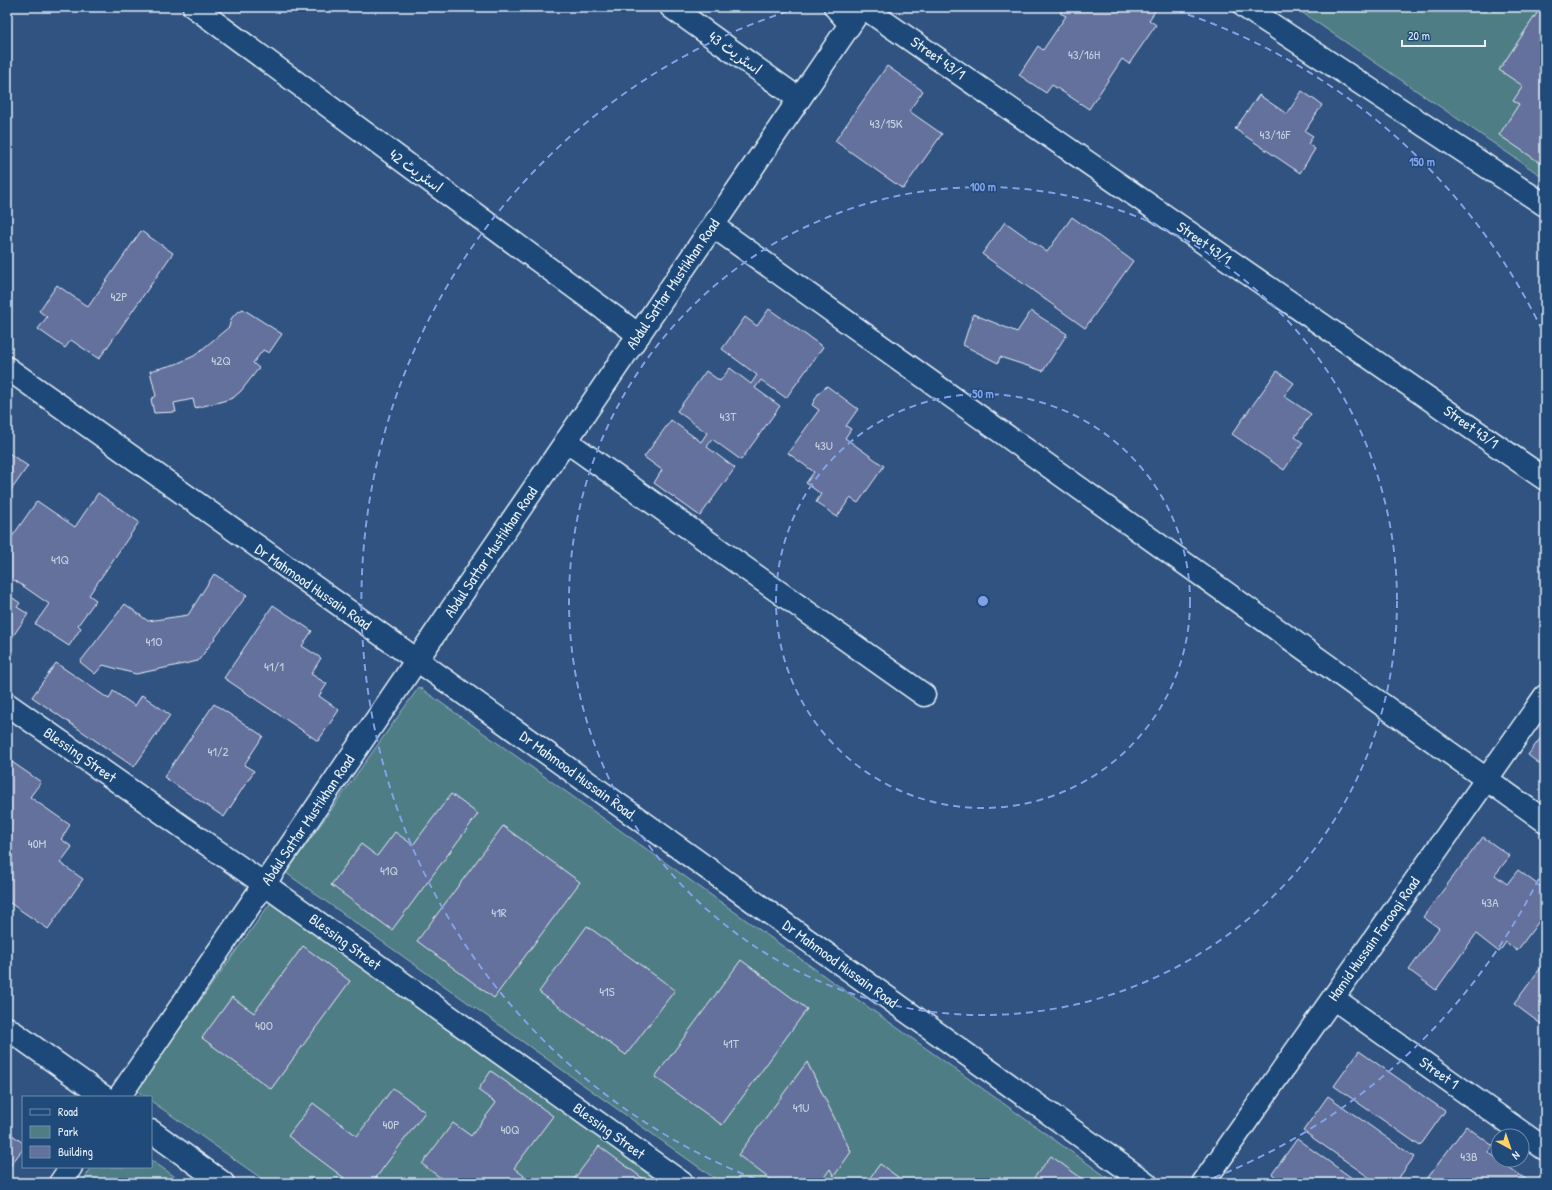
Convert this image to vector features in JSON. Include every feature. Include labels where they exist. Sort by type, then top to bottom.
[{"type":"street","name":"اسٹریٹ 42","points":[[194,7],[639,335]]},
{"type":"street","name":"اسٹریٹ 43","points":[[671,7],[799,99]]},
{"type":"street","name":"Street 43/1","points":[[835,7],[859,13],[1545,479]]},
{"type":"street","points":[[1245,7],[1545,205]]},
{"type":"street","name":"Abdul Sattar Mustikhan Road","points":[[120,1096],[859,13]]},
{"type":"street","points":[[713,226],[1545,821]]},
{"type":"street","name":"Dr Mahmood Hussain Road","points":[[7,368],[1146,1183]]},
{"type":"street","points":[[566,441],[924,695]]},
{"type":"street","name":"Hamid Hussain Farooqi Road","points":[[1203,1183],[1545,696]]},
{"type":"street","name":"Blessing Street","points":[[7,704],[264,884],[682,1183]]},
{"type":"street","name":"Street 1","points":[[1333,998],[1545,1149]]},
{"type":"street","points":[[7,1028],[103,1096]]},
{"type":"street","points":[[152,1132],[223,1183]]},
{"type":"street","points":[[60,1183],[70,1168]]},
{"type":"green space","points":[[1294,7],[1545,7],[1545,176],[1540,175]]},
{"type":"green space","points":[[419,687],[1115,1183],[721,1183],[286,873]]},
{"type":"green space","points":[[274,898],[668,1183],[268,1183],[152,1102],[152,1096],[145,1096],[136,1090]]},
{"type":"green space","points":[[152,1161],[184,1183],[81,1183],[91,1168],[152,1168]]},
{"type":"building","points":[[1064,7],[1158,7],[1149,20],[1156,25],[1129,64],[1122,59],[1089,109],[1052,85],[1046,93],[1019,75],[1038,46],[1043,50],[1066,16],[1060,13]]},
{"type":"building","points":[[1541,7],[1545,7],[1545,159],[1542,164],[1499,135],[1519,104],[1513,101],[1523,86],[1499,70]]},
{"type":"building","points":[[887,66],[923,91],[909,111],[942,134],[903,189],[835,141]]},
{"type":"building","points":[[1302,91],[1322,105],[1305,131],[1313,136],[1308,144],[1315,149],[1300,173],[1235,129],[1259,95],[1287,114]]},
{"type":"building","points":[[1072,217],[1133,261],[1085,328],[982,254],[1005,222],[1047,252]]},
{"type":"building","points":[[141,231],[173,253],[99,359],[71,340],[65,348],[38,329],[47,317],[39,311],[57,285],[88,307]]},
{"type":"building","points":[[243,309],[282,334],[269,353],[263,350],[253,363],[259,368],[241,391],[233,398],[220,402],[195,408],[193,399],[174,403],[176,412],[154,413],[151,399],[156,396],[150,371],[176,364],[194,356],[229,327],[231,319],[236,313]]},
{"type":"building","points":[[769,309],[823,347],[786,398],[761,380],[755,388],[780,406],[741,460],[712,439],[707,447],[735,468],[700,516],[654,483],[662,470],[644,457],[671,420],[701,442],[707,433],[677,411],[706,371],[720,381],[730,368],[751,384],[757,375],[722,349],[745,317],[757,326]]},
{"type":"building","points":[[1031,311],[1067,334],[1043,371],[1000,357],[998,363],[963,345],[973,314],[1017,332]]},
{"type":"building","points":[[1277,371],[1294,383],[1284,396],[1311,414],[1295,437],[1303,443],[1284,470],[1232,434]]},
{"type":"building","points":[[827,386],[858,409],[846,426],[851,429],[845,438],[884,466],[858,503],[850,498],[837,517],[816,502],[821,494],[806,483],[814,472],[788,453],[819,410],[812,405],[818,394]]},
{"type":"building","points":[[7,452],[28,466],[7,496]]},
{"type":"building","points":[[98,493],[139,522],[89,595],[96,600],[78,625],[81,628],[69,646],[35,624],[49,604],[7,575],[7,544],[37,501],[75,527]]},
{"type":"building","points":[[214,574],[247,595],[198,661],[136,674],[103,665],[95,674],[80,662],[125,604],[148,621],[188,615]]},
{"type":"building","points":[[7,594],[20,603],[17,607],[28,614],[7,645]]},
{"type":"building","points":[[273,605],[312,631],[302,646],[321,658],[311,674],[327,684],[319,696],[339,710],[318,741],[224,678]]},
{"type":"building","points":[[56,663],[109,699],[113,691],[135,706],[142,695],[170,715],[134,767],[32,697]]},
{"type":"building","points":[[214,704],[263,736],[244,765],[254,771],[224,817],[164,777]]},
{"type":"building","points":[[1545,732],[1545,768],[1528,755]]},
{"type":"building","points":[[12,762],[41,782],[30,797],[70,825],[61,839],[72,847],[60,863],[83,879],[48,929],[7,901],[7,769]]},
{"type":"building","points":[[451,794],[478,814],[392,930],[331,885],[361,844],[377,856],[395,832],[413,845]]},
{"type":"building","points":[[503,826],[580,882],[494,998],[417,941]]},
{"type":"building","points":[[1483,837],[1510,856],[1495,875],[1507,884],[1518,870],[1545,890],[1545,913],[1517,951],[1506,942],[1499,952],[1476,934],[1436,990],[1409,970],[1439,928],[1423,917]]},
{"type":"building","points":[[587,926],[675,990],[626,1055],[539,992]]},
{"type":"building","points":[[303,946],[350,981],[271,1089],[202,1038],[232,997],[254,1013]]},
{"type":"building","points":[[741,960],[807,1009],[722,1125],[655,1077]]},
{"type":"building","points":[[1545,962],[1545,1027],[1514,1004]]},
{"type":"building","points":[[1359,1051],[1445,1111],[1420,1146],[1334,1086]]},
{"type":"building","points":[[807,1062],[851,1152],[834,1176],[830,1169],[820,1183],[775,1183],[738,1155]]},
{"type":"building","points":[[491,1071],[553,1116],[514,1168],[524,1176],[519,1183],[445,1183],[446,1182],[422,1164],[453,1123],[471,1136],[496,1103],[478,1090]]},
{"type":"building","points":[[393,1088],[425,1112],[372,1183],[351,1183],[288,1136],[313,1103],[357,1136]]},
{"type":"building","points":[[1328,1096],[1414,1157],[1395,1183],[1377,1183],[1303,1131]]},
{"type":"building","points":[[1466,1126],[1490,1144],[1490,1150],[1488,1152],[1490,1153],[1490,1168],[1510,1168],[1531,1183],[1424,1183]]},
{"type":"building","points":[[7,1131],[22,1142],[22,1150],[7,1170]]},
{"type":"building","points":[[1297,1139],[1359,1183],[1284,1183],[1272,1174]]},
{"type":"building","points":[[599,1146],[649,1183],[571,1183]]},
{"type":"building","points":[[1051,1156],[1088,1183],[1030,1183]]},
{"type":"building","points":[[880,1164],[906,1183],[866,1183]]}]
